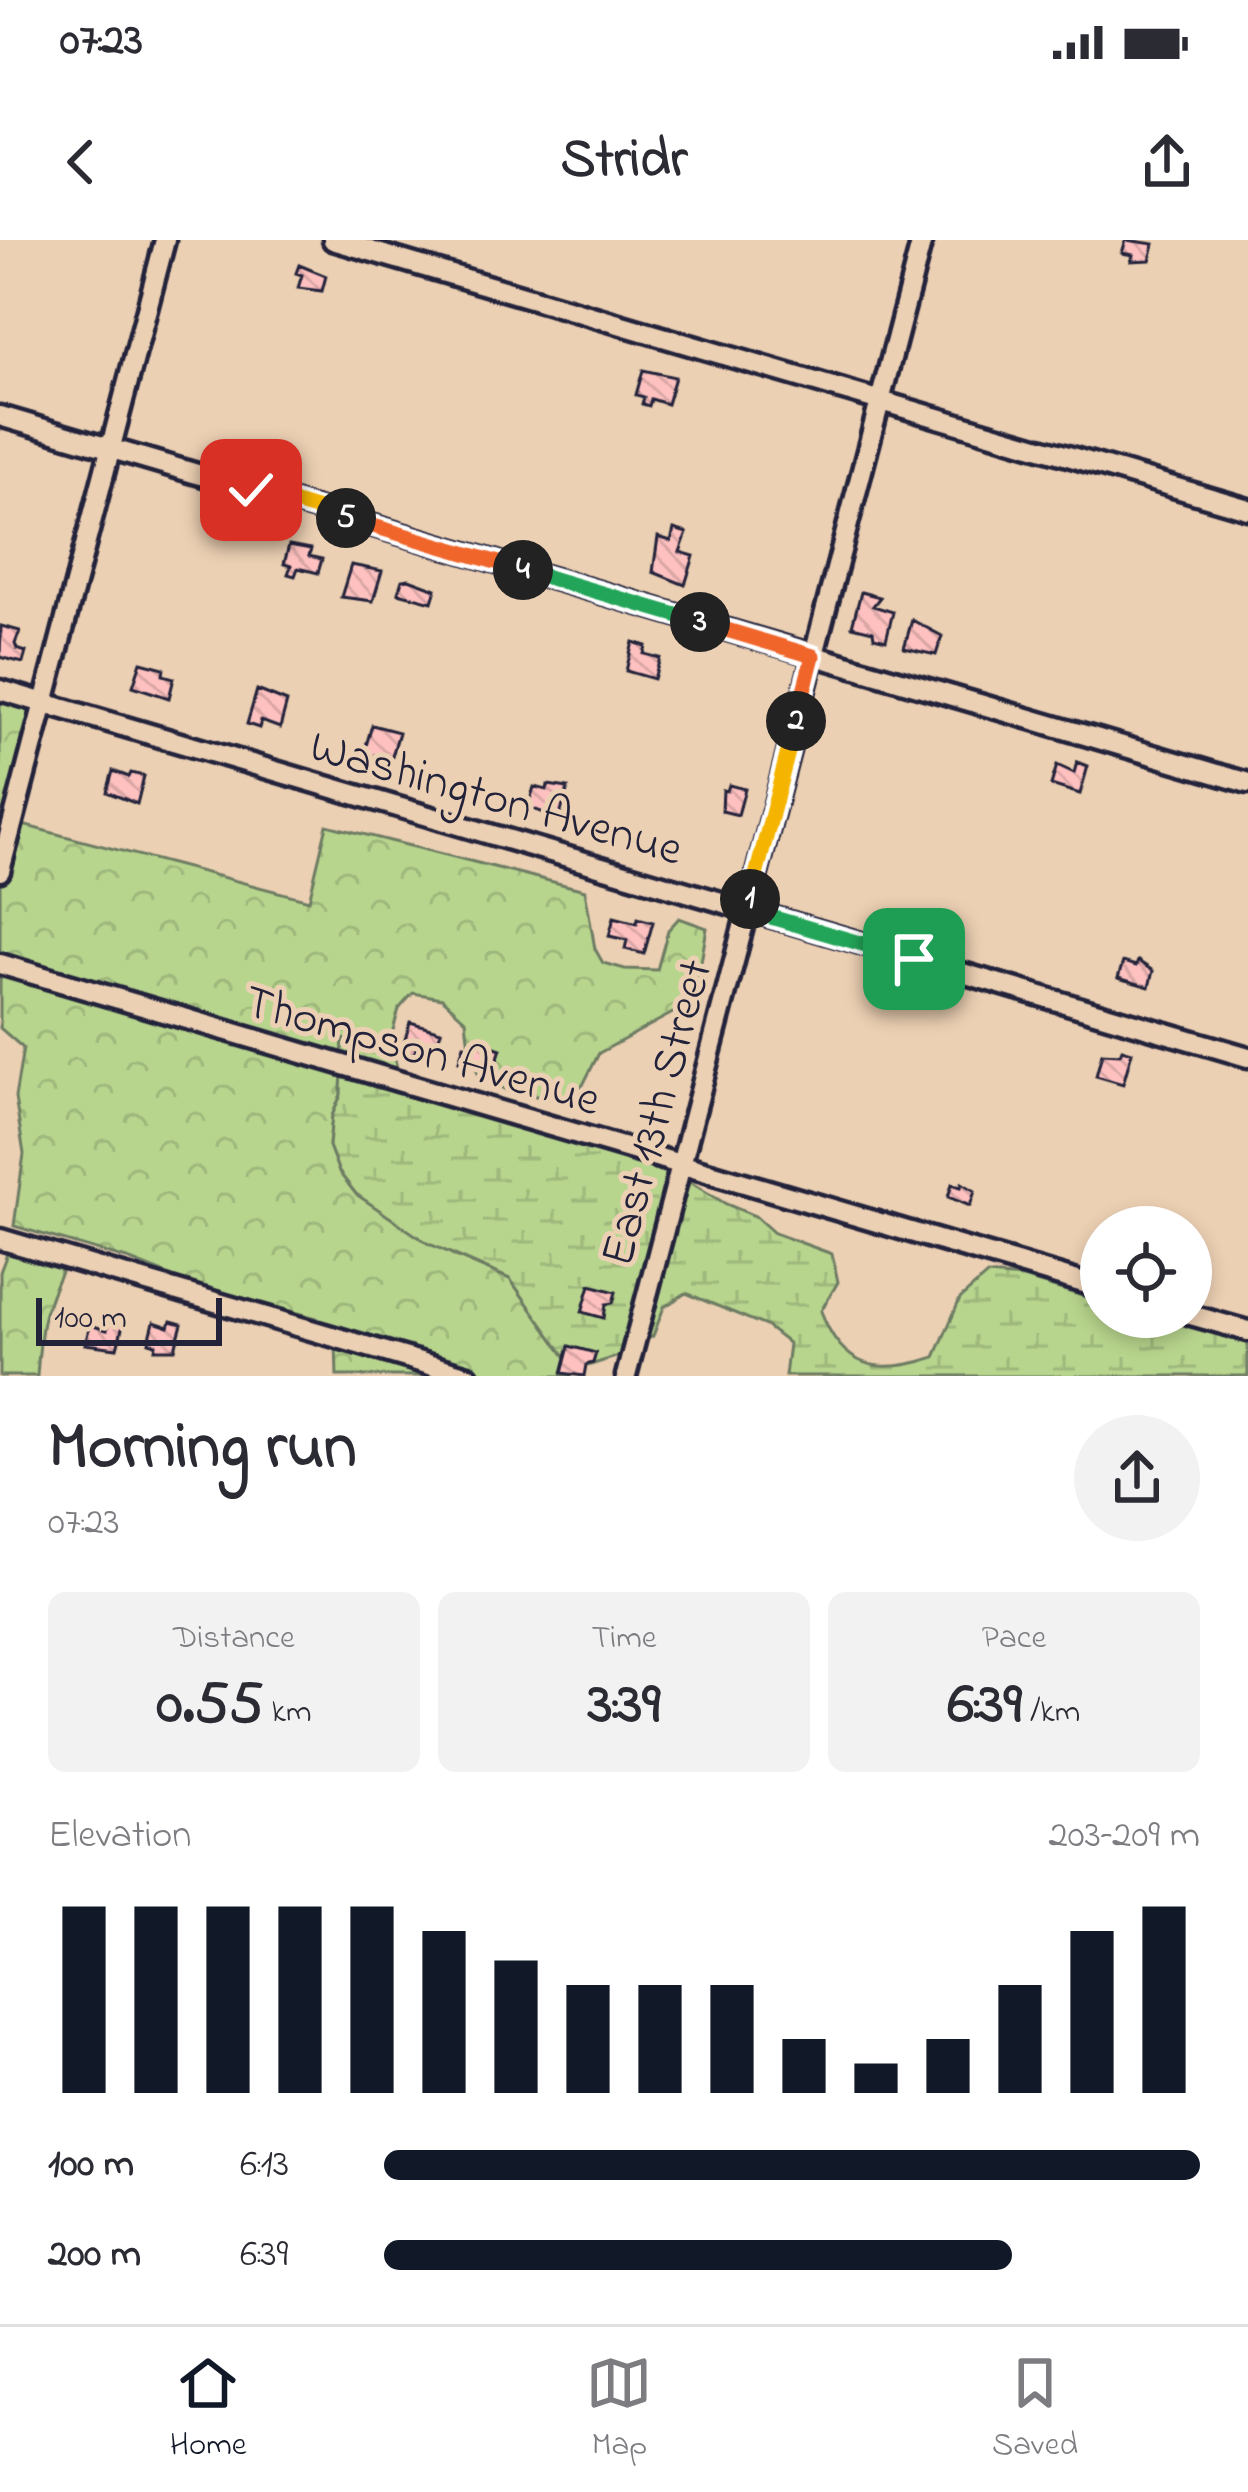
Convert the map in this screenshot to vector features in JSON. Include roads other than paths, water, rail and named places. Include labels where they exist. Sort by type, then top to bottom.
[{"type":"street","points":[[0,871],[165,240]]},
{"type":"street","points":[[333,240],[1248,508]]},
{"type":"street","name":"East 13th Street","points":[[626,1376],[922,240]]},
{"type":"street","points":[[0,416],[1248,782]]},
{"type":"street","name":"Washington Avenue","points":[[0,690],[1248,1057]]},
{"type":"street","name":"Thompson Avenue","points":[[0,964],[1080,1282]]},
{"type":"street","points":[[0,1239],[468,1376]]},
{"type":"street","points":[[1212,1321],[1248,1331]]}]
